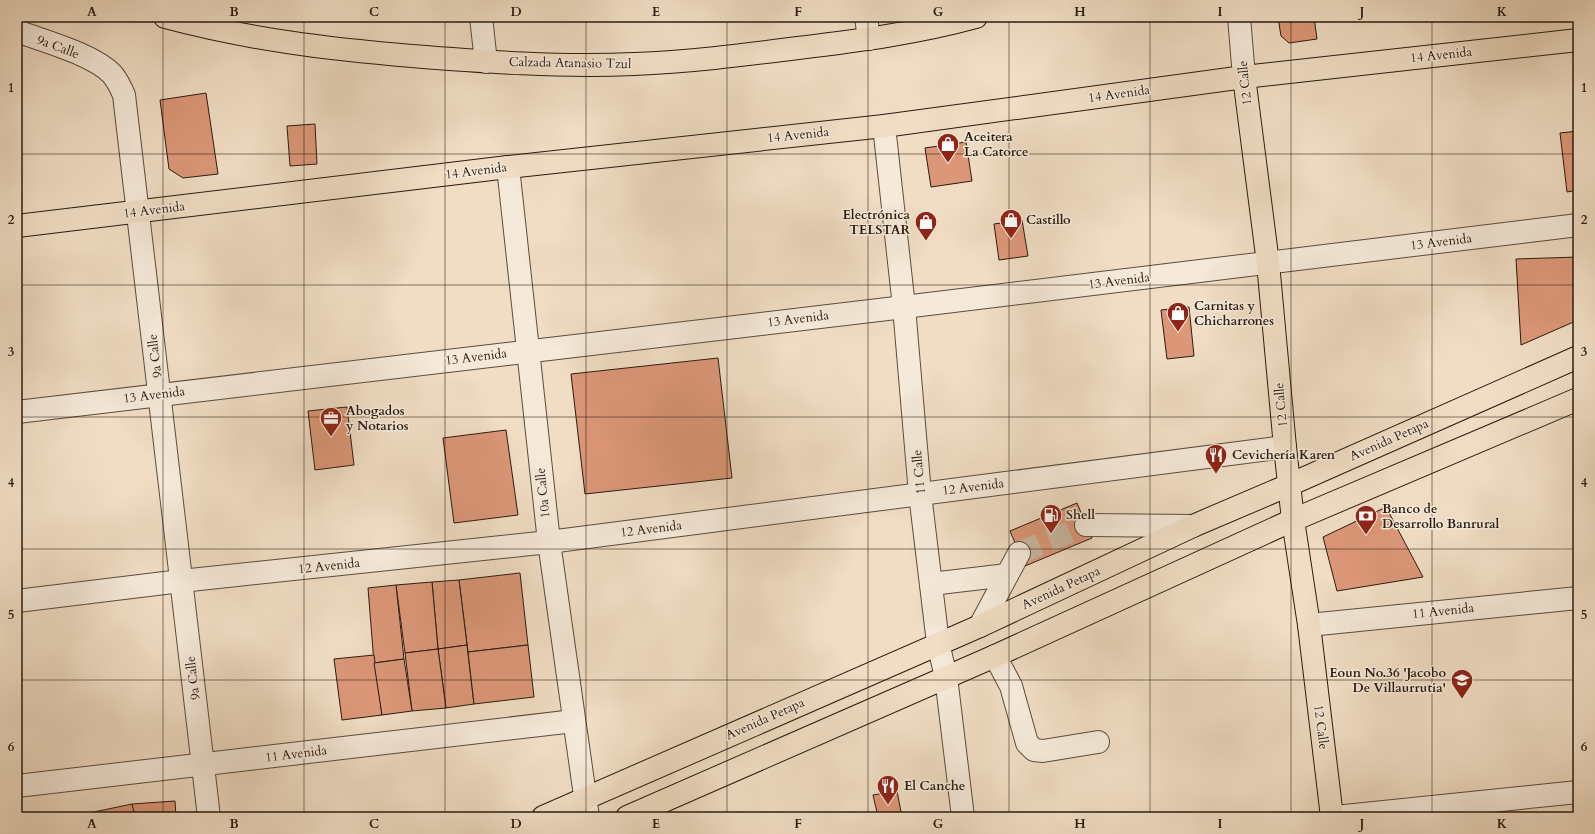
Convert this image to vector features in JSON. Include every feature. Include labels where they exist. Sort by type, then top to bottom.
[{"type":"main road","name":"Calzada Atanasio Tzul","points":[[165,17],[197,26],[285,43],[377,53],[486,62],[634,64],[711,59],[869,39],[976,17]]},
{"type":"main road","name":"14 Avenida","points":[[17,226],[508,168],[884,126],[1244,77],[1578,40]]},
{"type":"main road","name":"12 Calle","points":[[1244,77],[1268,263],[1293,520],[1309,625],[1333,817]]},
{"type":"main road","name":"Avenida Petapa","points":[[543,817],[587,808],[938,643],[980,626],[1193,526],[1578,357]]},
{"type":"main road","points":[[627,817],[995,656],[1293,520],[1578,399]]},
{"type":"street","points":[[481,17],[486,62]]},
{"type":"street","points":[[866,17],[869,39]]},
{"type":"street","name":"12 Calle","points":[[1239,17],[1244,77]]},
{"type":"street","name":"9a Calle","points":[[17,31],[94,60],[112,75],[119,84],[124,95],[210,817]]},
{"type":"street","name":"11 Calle","points":[[884,126],[904,307],[920,494],[938,643],[946,677],[963,817]]},
{"type":"street","name":"10a Calle","points":[[508,168],[549,542],[587,808]]},
{"type":"street","name":"13 Avenida","points":[[17,412],[904,307],[1578,225]]},
{"type":"street","name":"12 Avenida","points":[[17,601],[181,581],[549,542],[1285,447]]},
{"type":"street","points":[[1086,525],[1193,526]]},
{"type":"street","points":[[980,626],[1019,553]]},
{"type":"street","points":[[931,584],[1007,575]]},
{"type":"street","name":"11 Avenida","points":[[1309,625],[1578,598]]},
{"type":"street","points":[[995,656],[1011,686],[1027,743],[1034,750],[1043,751],[1098,742]]},
{"type":"street","name":"11 Avenida","points":[[17,786],[574,721]]},
{"type":"street","points":[[1333,817],[1578,792]]},
{"type":"building","points":[[1278,17],[1314,17],[1317,39],[1289,43],[1281,36]]},
{"type":"building","points":[[206,93],[218,174],[183,178],[169,169],[160,100]]},
{"type":"building","points":[[315,124],[317,164],[290,166],[287,126]]},
{"type":"building","points":[[1578,131],[1578,190],[1567,192],[1560,133]]},
{"type":"building","name":"Aceitera La Catorce","points":[[966,142],[972,181],[931,187],[925,148]]},
{"type":"building","name":"Castillo","points":[[1022,220],[1028,256],[999,260],[994,224]]},
{"type":"building","points":[[1578,257],[1578,320],[1521,345],[1516,259]]},
{"type":"building","name":"Carnitas y Chicharrones","points":[[1189,307],[1194,356],[1167,359],[1161,310]]},
{"type":"building","points":[[718,358],[732,478],[585,494],[571,374]]},
{"type":"building","name":"Abogados y Notarios","points":[[347,407],[354,465],[315,470],[308,411]]},
{"type":"building","points":[[506,430],[518,515],[454,523],[443,438]]},
{"type":"building","name":"Shell","points":[[1077,503],[1092,538],[1025,566],[1010,531]]},
{"type":"building","points":[[1386,507],[1423,577],[1337,591],[1323,537]]},
{"type":"building","points":[[520,573],[528,645],[468,652],[459,580]]},
{"type":"building","points":[[459,580],[467,645],[438,649],[432,582]]},
{"type":"building","points":[[432,582],[438,649],[405,653],[396,585]]},
{"type":"building","points":[[396,585],[404,659],[374,663],[368,588]]},
{"type":"building","points":[[467,645],[474,704],[446,708],[438,649]]},
{"type":"building","points":[[528,645],[534,697],[474,704],[468,652]]},
{"type":"building","points":[[438,649],[446,708],[412,711],[405,653]]},
{"type":"building","points":[[374,655],[382,715],[342,720],[334,659]]},
{"type":"building","points":[[404,659],[412,711],[382,715],[374,663]]},
{"type":"building","name":"El Canche","points":[[897,791],[902,817],[878,817],[873,795]]},
{"type":"building","points":[[175,801],[176,817],[133,817],[132,804]]},
{"type":"building","points":[[132,804],[135,817],[89,817],[89,813]]},
{"type":"building","points":[[89,813],[89,817],[69,817]]},
{"type":"tunnel","points":[[1019,553],[1086,525]]},
{"type":"place","name":"Aceitera La Catorce","points":[[948,164]]},
{"type":"place","name":"Castillo","points":[[1011,240]]},
{"type":"place","name":"Electrónica TELSTAR","points":[[926,242]]},
{"type":"place","name":"Carnitas y Chicharrones","points":[[1178,332]]},
{"type":"place","name":"Abogados y Notarios","points":[[331,438]]},
{"type":"place","name":"Cevichería Karen","points":[[1216,474]]},
{"type":"place","name":"Shell","points":[[1051,534]]},
{"type":"place","name":"Banco de Desarrollo Banrural","points":[[1366,536]]},
{"type":"place","name":"Eoun No.36 'Jacobo De Villaurrutia'","points":[[1462,700]]},
{"type":"place","name":"El Canche","points":[[888,806]]}]
